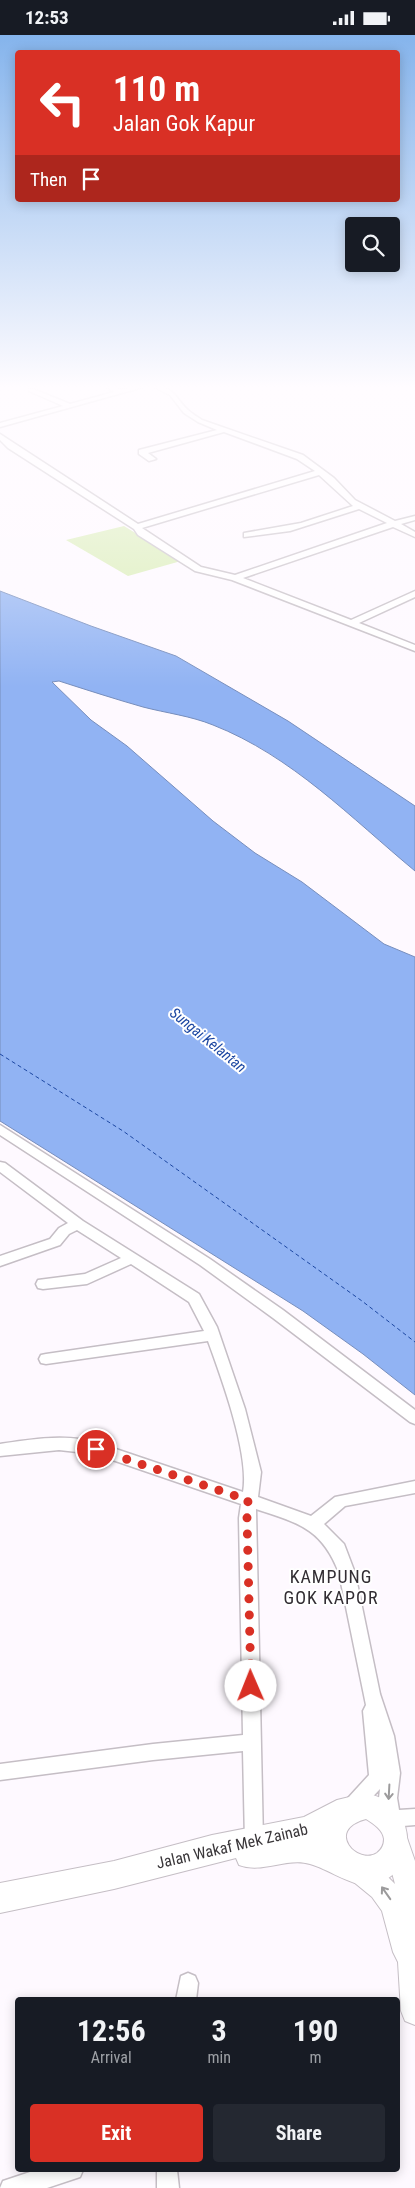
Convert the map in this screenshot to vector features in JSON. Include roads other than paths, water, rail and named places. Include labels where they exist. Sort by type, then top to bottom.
[{"type":"main road","points":[[351,1866],[368,1870],[388,1863],[398,1847],[403,1818],[375,1808],[356,1807],[347,1810],[336,1820],[330,1835],[336,1855],[351,1866],[378,1882],[391,1899],[411,1972]]},
{"type":"main road","name":"Jalan Wakaf Mek Zainab","points":[[114,1875],[212,1849],[305,1831],[347,1810]]},
{"type":"main road","points":[[398,1847],[407,1878],[412,1915],[411,1972],[415,2011]]},
{"type":"main road","name":"Jalan Wakaf Mek Zainab","points":[[0,1898],[114,1875],[290,1849],[317,1851],[351,1866]]},
{"type":"street","points":[[74,486],[137,527],[141,533],[198,569],[235,578],[415,647]]},
{"type":"street","points":[[137,527],[272,486]]},
{"type":"street","points":[[337,486],[348,499],[359,506],[415,535]]},
{"type":"street","points":[[247,535],[269,533],[328,517],[359,506]]},
{"type":"street","points":[[235,578],[393,523],[415,518]]},
{"type":"street","points":[[352,623],[415,594]]},
{"type":"street","points":[[0,1129],[205,1262],[278,1314],[415,1418]]},
{"type":"street","points":[[0,1166],[78,1223],[196,1300],[202,1307],[228,1378],[253,1480],[248,1500],[247,1518],[254,1841]]},
{"type":"street","points":[[0,1261],[55,1242],[64,1231],[78,1223]]},
{"type":"street","points":[[43,1284],[87,1279],[132,1258]]},
{"type":"street","points":[[46,1359],[211,1335]]},
{"type":"street","points":[[0,1451],[45,1443],[74,1444],[96,1449],[313,1524],[338,1549],[347,1573],[371,1694],[378,1777],[368,1791],[347,1810]]},
{"type":"street","points":[[313,1524],[341,1501],[415,1487]]},
{"type":"street","points":[[371,1694],[385,1736],[391,1773],[388,1798],[403,1818]]},
{"type":"street","points":[[0,1772],[153,1752],[252,1743]]},
{"type":"street","points":[[10,2188],[66,2172]]},
{"type":"street","points":[[167,2172],[168,2188]]},
{"type":"water","name":"Sungai Kelantan","points":[[0,591],[176,656],[288,721],[415,806],[415,871],[320,790],[269,753],[242,738],[196,719],[143,707],[59,681],[52,682],[91,720],[127,746],[213,821],[255,853],[302,882],[384,944],[415,957],[415,1395],[363,1354],[303,1311],[0,1121]]},
{"type":"district","name":"KAMPUNG GOK KAPOR","points":[[331,1586]]}]
